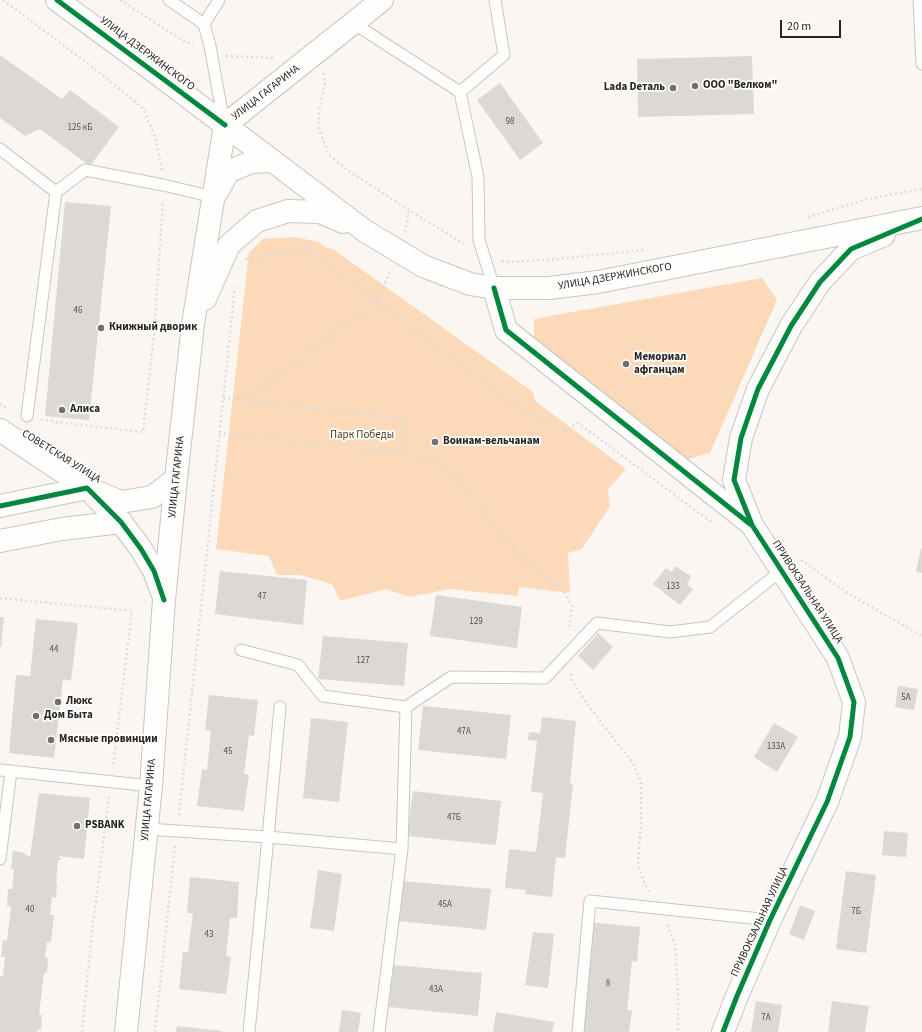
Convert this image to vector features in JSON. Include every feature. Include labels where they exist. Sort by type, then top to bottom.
[{"type":"main road","name":"УЛИЦА ДЗЕРЖИНСКОГО","points":[[57,0],[365,231],[423,266],[470,284],[494,288],[549,288],[598,282],[922,219]]},
{"type":"main road","name":"УЛИЦА ГАГАРИНА","points":[[126,1032],[151,786],[164,600],[176,478],[193,324],[225,125],[382,0]]},
{"type":"main road","points":[[214,197],[228,172],[251,162],[272,161]]},
{"type":"main road","points":[[193,324],[229,245],[257,221],[288,211],[320,212],[365,231]]},
{"type":"main road","name":"ПРИВОКЗАЛЬНАЯ УЛИЦА","points":[[723,1032],[770,920],[827,802],[850,738],[854,702],[838,658],[752,525],[734,480],[741,438],[758,389],[791,326],[820,282],[851,249],[922,219]]},
{"type":"main road","points":[[494,288],[506,330],[752,525]]},
{"type":"main road","name":"СОВЕТСКАЯ УЛИЦА","points":[[0,430],[88,488],[121,502],[152,497],[176,478]]},
{"type":"main road","points":[[0,506],[88,488],[121,522],[142,549],[154,571],[164,600]]},
{"type":"main road","points":[[0,541],[62,530],[121,522]]},
{"type":"lane","points":[[169,0],[204,24],[225,125]]},
{"type":"lane","points":[[204,24],[219,0]]},
{"type":"lane","points":[[460,92],[504,55],[494,0]]},
{"type":"lane","points":[[919,0],[922,64]]},
{"type":"lane","points":[[353,23],[460,92],[478,177],[479,240],[494,288]]},
{"type":"lane","points":[[0,149],[56,192]]},
{"type":"lane","points":[[27,416],[56,192],[85,170],[163,185],[214,197]]},
{"type":"lane","points":[[240,650],[298,665],[323,696],[406,707],[451,677],[545,678],[597,623],[670,632],[710,627],[781,571]]},
{"type":"lane","points":[[249,1032],[280,707]]},
{"type":"lane","points":[[379,1032],[402,849],[406,707]]},
{"type":"lane","points":[[0,859],[5,770],[151,786]]},
{"type":"lane","points":[[147,829],[268,837],[402,849]]},
{"type":"lane","points":[[578,1032],[590,900],[770,920]]},
{"type":"path","points":[[0,404],[16,414],[56,422],[143,432],[163,210],[162,168],[155,137],[143,108],[95,69],[3,0]]},
{"type":"path","points":[[120,0],[182,40],[201,49],[211,56],[287,58],[323,72],[325,83],[319,112],[319,129],[329,155],[349,171],[409,211],[484,256],[508,262],[558,259],[648,249]]},
{"type":"path","points":[[801,219],[867,199],[922,189]]},
{"type":"path","points":[[244,400],[377,300],[399,252],[409,211]]},
{"type":"path","points":[[245,260],[306,249],[377,300],[437,347],[558,434],[578,423],[717,526]]},
{"type":"path","points":[[155,1032],[235,284]]},
{"type":"path","points":[[223,398],[406,419],[402,453]]},
{"type":"path","points":[[219,433],[402,453],[429,460],[450,470],[518,554],[545,577],[560,584],[572,606],[568,643],[572,681],[594,714],[633,763],[641,782],[641,821],[638,864],[642,880],[666,921],[675,944],[678,994],[678,1032]]},
{"type":"path","points":[[801,560],[849,594],[922,636]]},
{"type":"green space","name":"Парк Победы","points":[[295,237],[318,242],[327,248],[333,249],[533,392],[535,401],[626,469],[608,489],[610,506],[582,549],[568,553],[570,593],[519,587],[518,596],[449,589],[410,597],[386,589],[340,601],[332,584],[300,575],[277,575],[269,556],[216,549],[249,253],[263,239]]},
{"type":"green space","points":[[762,278],[777,300],[710,453],[688,459],[671,446],[664,445],[534,342],[534,319]]},
{"type":"building","points":[[0,55],[62,99],[70,90],[119,127],[90,166],[40,129],[25,136],[0,118]]},
{"type":"building","name":"ООО \"Велком\"","points":[[752,56],[754,114],[638,117],[637,59]]},
{"type":"building","points":[[500,83],[543,143],[520,160],[477,100]]},
{"type":"building","points":[[65,202],[111,206],[89,420],[45,416]]},
{"type":"building","points":[[922,548],[922,573],[916,572]]},
{"type":"building","points":[[675,566],[691,576],[687,585],[693,589],[680,605],[653,584],[666,568],[672,572]]},
{"type":"building","points":[[220,571],[307,580],[303,625],[215,614]]},
{"type":"building","points":[[436,595],[522,607],[517,648],[430,636]]},
{"type":"building","points":[[0,617],[4,617],[1,647],[0,647]]},
{"type":"building","name":"Дом Быта","points":[[36,619],[78,623],[71,681],[63,679],[54,758],[9,753],[16,675],[30,676]]},
{"type":"building","points":[[598,633],[613,647],[593,670],[578,656]]},
{"type":"building","points":[[323,636],[408,643],[404,686],[318,679]]},
{"type":"building","points":[[898,686],[918,689],[914,710],[895,707]]},
{"type":"building","points":[[209,695],[258,700],[254,736],[249,735],[244,774],[249,775],[244,811],[197,806],[202,769],[207,770],[211,731],[205,730]]},
{"type":"building","points":[[423,706],[511,715],[506,759],[418,750]]},
{"type":"building","points":[[542,717],[576,721],[570,784],[573,785],[565,858],[556,857],[552,897],[525,894],[526,890],[505,888],[509,849],[536,852],[543,793],[531,792],[537,741],[528,740],[529,732],[540,733]]},
{"type":"building","points":[[311,718],[348,722],[339,802],[303,798]]},
{"type":"building","points":[[774,723],[798,737],[777,772],[754,757]]},
{"type":"building","points":[[413,791],[501,801],[496,845],[407,836]]},
{"type":"building","points":[[39,793],[90,798],[84,859],[58,856],[62,860],[58,860],[56,898],[52,897],[50,915],[54,915],[51,942],[47,942],[45,958],[48,958],[47,973],[44,973],[39,1015],[42,1015],[41,1030],[38,1029],[37,1032],[0,1032],[0,976],[3,976],[5,957],[1,957],[3,940],[7,941],[11,906],[7,906],[8,889],[12,889],[14,870],[11,869],[13,851],[22,852],[30,857]]},
{"type":"building","points":[[884,831],[908,833],[906,857],[882,855]]},
{"type":"building","points":[[318,870],[342,874],[334,931],[310,928]]},
{"type":"building","points":[[846,871],[876,875],[866,953],[836,949]]},
{"type":"building","points":[[190,877],[239,882],[237,918],[230,918],[226,956],[231,957],[226,994],[179,989],[183,952],[188,952],[193,913],[187,913]]},
{"type":"building","points":[[403,881],[491,889],[486,930],[398,921]]},
{"type":"building","points":[[800,905],[815,911],[804,940],[789,934]]},
{"type":"building","points":[[586,922],[640,927],[637,962],[632,961],[627,1010],[632,1010],[629,1032],[576,1032]]},
{"type":"building","points":[[533,932],[554,934],[548,988],[525,985]]},
{"type":"building","points":[[393,965],[482,973],[478,1016],[389,1007]]},
{"type":"building","points":[[756,1001],[782,1005],[778,1032],[751,1032]]},
{"type":"building","points":[[832,1001],[869,1006],[865,1032],[828,1032]]},
{"type":"building","points":[[342,1010],[361,1013],[358,1032],[339,1032]]},
{"type":"building","points":[[496,1012],[554,1022],[552,1032],[493,1032]]},
{"type":"building","points":[[177,1026],[222,1031],[222,1032],[176,1032]]},
{"type":"cycle path","points":[[57,0],[225,125]]},
{"type":"cycle path","points":[[723,1032],[770,920],[827,802],[850,737],[854,702],[838,658],[752,525],[734,480],[741,438],[758,389],[791,326],[820,282],[851,249],[922,219]]},
{"type":"cycle path","points":[[494,288],[506,330],[750,524]]},
{"type":"cycle path","points":[[0,506],[87,488],[121,522],[141,549],[154,571],[164,600]]},
{"type":"place","name":"ООО \"Велком\"","points":[[695,86]]},
{"type":"place","name":"Lada Dеталь","points":[[673,88]]},
{"type":"place","name":"Книжный дворик","points":[[101,328]]},
{"type":"place","name":"Мемориал афганцам","points":[[626,364]]},
{"type":"place","name":"Алиса","points":[[62,410]]},
{"type":"place","name":"Воинам-вельчанам","points":[[435,442]]},
{"type":"place","name":"Люкс","points":[[58,702]]},
{"type":"place","name":"Дом Быта","points":[[36,716]]},
{"type":"place","name":"Мясные провинции","points":[[51,740]]},
{"type":"place","name":"PSBANK","points":[[77,826]]}]
